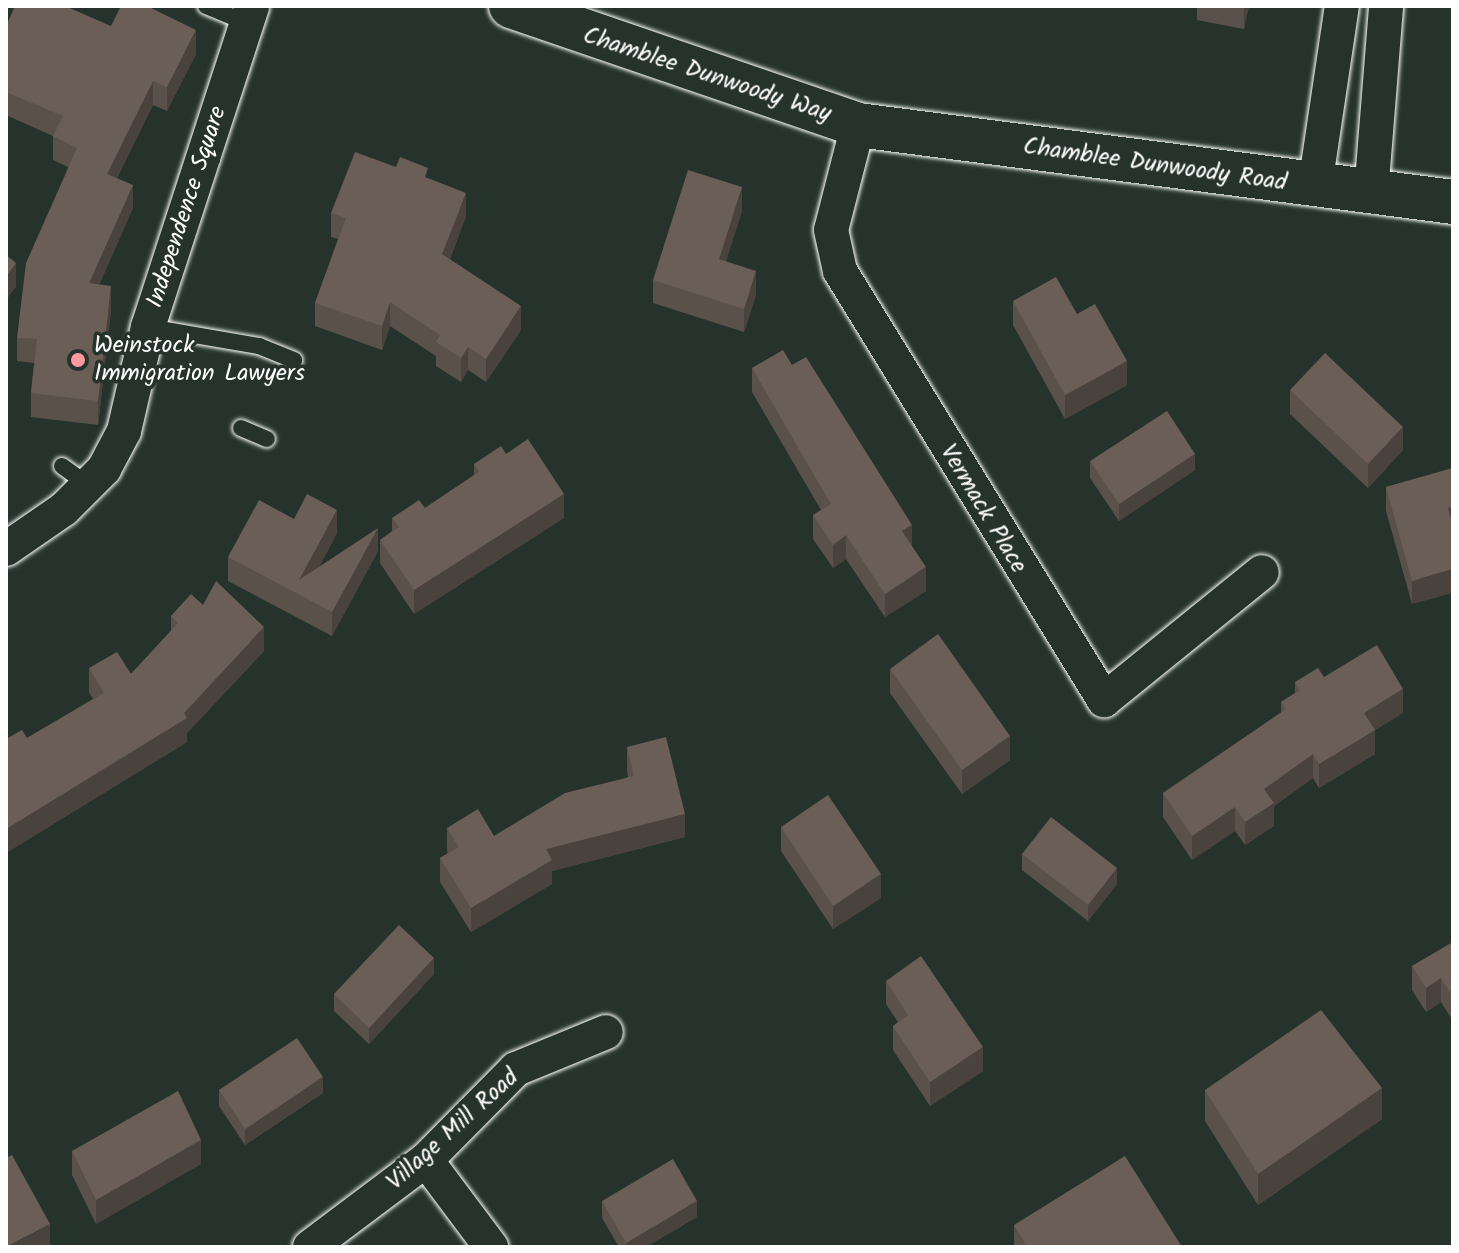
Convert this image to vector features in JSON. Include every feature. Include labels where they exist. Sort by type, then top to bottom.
[{"type":"street","name":"Chamblee Dunwoody Way","points":[[511,6],[588,21],[858,125]]},
{"type":"street","points":[[1315,186],[1342,6]]},
{"type":"street","points":[[1371,194],[1386,6]]},
{"type":"street","name":"Independence Square","points":[[6,549],[75,475],[124,431],[148,327],[249,14]]},
{"type":"street","name":"Chamblee Dunwoody Road","points":[[858,125],[1371,194],[1453,202]]},
{"type":"street","name":"Vermack Place","points":[[858,125],[831,230],[840,271],[1104,700],[1262,572]]},
{"type":"street","name":"Village Mill Road","points":[[310,1247],[426,1160],[516,1069],[606,1032]]},
{"type":"street","points":[[426,1160],[491,1247]]},
{"type":"lane","points":[[206,6],[249,14]]},
{"type":"lane","points":[[148,327],[259,346],[294,360]]},
{"type":"lane","points":[[241,428],[267,439]]},
{"type":"building","points":[[15,6],[65,6],[111,26],[121,6],[147,6],[196,30],[167,87],[153,81],[107,174],[133,185],[89,283],[111,286],[98,401],[31,393],[37,339],[17,338],[26,263],[77,148],[53,136],[63,116],[6,92],[6,26]]},
{"type":"building","points":[[355,152],[396,167],[400,157],[428,168],[425,177],[466,193],[442,254],[521,306],[486,359],[468,347],[461,358],[436,342],[440,335],[390,302],[382,326],[315,303],[346,218],[331,213]]},
{"type":"building","points":[[688,170],[742,187],[719,259],[756,271],[744,309],[653,280]]},
{"type":"building","points":[[6,255],[16,263],[6,277]]},
{"type":"building","points":[[1056,277],[1077,314],[1095,304],[1127,361],[1065,395],[1013,301]]},
{"type":"building","points":[[783,350],[792,365],[806,357],[912,525],[902,531],[926,567],[885,594],[846,535],[833,545],[813,515],[831,504],[752,368]]},
{"type":"building","points":[[1325,353],[1403,427],[1368,464],[1290,390]]},
{"type":"building","points":[[1167,411],[1195,454],[1119,504],[1090,461]]},
{"type":"building","points":[[528,439],[564,494],[414,590],[380,540],[399,527],[392,518],[419,500],[425,508],[479,472],[474,464],[501,446],[506,454]]},
{"type":"building","points":[[1453,468],[1453,507],[1448,508],[1453,525],[1453,569],[1412,581],[1386,487]]},
{"type":"building","points":[[307,494],[337,510],[299,580],[378,528],[332,612],[228,557],[259,500],[294,519]]},
{"type":"building","points":[[216,581],[264,627],[184,713],[187,718],[6,829],[6,739],[22,730],[27,738],[104,693],[89,668],[117,652],[131,674],[178,623],[171,616],[191,594],[203,605]]},
{"type":"building","points":[[938,634],[1010,736],[962,770],[890,669]]},
{"type":"building","points":[[1377,645],[1403,689],[1364,713],[1375,730],[1319,764],[1313,754],[1264,789],[1274,803],[1245,822],[1235,807],[1192,836],[1163,793],[1286,709],[1281,702],[1300,690],[1295,682],[1318,668],[1324,677]]},
{"type":"building","points":[[666,737],[685,814],[546,849],[552,860],[471,908],[440,858],[459,847],[447,828],[478,809],[494,836],[565,793],[634,776],[627,747]]},
{"type":"building","points":[[828,795],[881,874],[833,906],[781,827]]},
{"type":"building","points":[[1051,817],[1117,868],[1088,905],[1022,854]]},
{"type":"building","points":[[399,925],[434,958],[369,1028],[334,994]]},
{"type":"building","points":[[1453,942],[1453,997],[1441,978],[1426,988],[1412,966]]},
{"type":"building","points":[[921,956],[983,1047],[930,1082],[893,1026],[908,1015],[886,981]]},
{"type":"building","points":[[1321,1010],[1382,1088],[1258,1174],[1205,1090]]},
{"type":"building","points":[[297,1038],[323,1077],[245,1129],[219,1090]]},
{"type":"building","points":[[178,1091],[201,1140],[96,1200],[72,1151]]},
{"type":"building","points":[[12,1155],[50,1224],[6,1247],[6,1158]]},
{"type":"building","points":[[1125,1156],[1182,1247],[1027,1247],[1014,1225]]},
{"type":"building","points":[[673,1159],[697,1201],[626,1243],[602,1201]]},
{"type":"place","name":"Weinstock Immigration Lawyers","points":[[78,360]]}]
